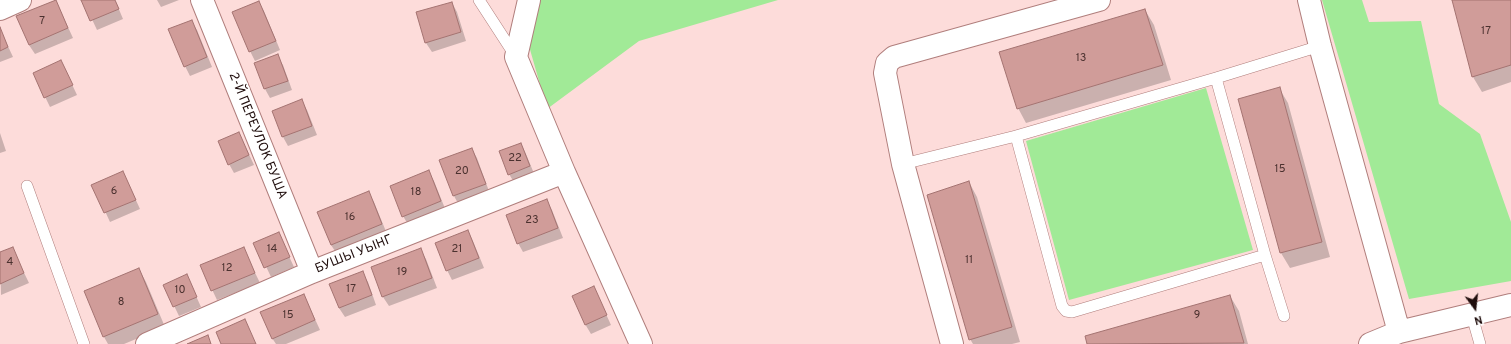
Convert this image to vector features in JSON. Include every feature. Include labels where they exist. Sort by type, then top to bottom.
[{"type":"street","points":[[0,9],[20,0]]},
{"type":"street","name":"2-Й ПЕРЕУЛОК БУША","points":[[202,0],[312,272]]},
{"type":"street","points":[[529,0],[516,57],[564,172],[641,344]]},
{"type":"street","points":[[952,344],[903,164],[885,73],[887,63],[894,56],[1099,0]]},
{"type":"street","points":[[1309,0],[1320,46],[1399,338]]},
{"type":"street","name":"БУШЫ УЫНГ","points":[[147,344],[312,272],[564,172]]},
{"type":"street","points":[[1370,344],[1399,338],[1511,305]]},
{"type":"lane","points":[[479,0],[516,57]]},
{"type":"lane","points":[[903,164],[1016,136],[1320,46]]},
{"type":"lane","points":[[1216,78],[1265,255],[1284,316]]},
{"type":"lane","points":[[1016,136],[1062,306],[1066,311],[1072,312],[1265,255]]},
{"type":"lane","points":[[27,186],[84,344]]},
{"type":"lane","points":[[1472,316],[1480,344]]},
{"type":"green space","points":[[540,0],[778,0],[639,41],[547,109],[529,46]]},
{"type":"green space","points":[[1322,0],[1362,0],[1369,22],[1421,21],[1439,104],[1480,134],[1511,222],[1511,281],[1409,299]]},
{"type":"green space","points":[[1206,88],[1253,250],[1069,300],[1026,141]]},
{"type":"building","points":[[56,0],[68,28],[29,45],[16,16]]},
{"type":"building","points":[[81,0],[115,0],[119,9],[90,21]]},
{"type":"building","points":[[1452,0],[1511,0],[1511,65],[1472,77]]},
{"type":"building","points":[[259,1],[276,41],[249,52],[232,12]]},
{"type":"building","points":[[452,2],[461,32],[425,43],[416,12]]},
{"type":"building","points":[[1145,9],[1163,65],[1017,109],[999,52]]},
{"type":"building","points":[[192,20],[207,57],[184,67],[168,29]]},
{"type":"building","points":[[0,27],[8,47],[0,51]]},
{"type":"building","points":[[278,54],[288,81],[264,89],[254,63]]},
{"type":"building","points":[[61,60],[73,85],[44,98],[33,73]]},
{"type":"building","points":[[1280,87],[1322,242],[1280,253],[1238,99]]},
{"type":"building","points":[[302,99],[312,126],[282,137],[272,111]]},
{"type":"building","points":[[239,132],[249,155],[228,165],[218,141]]},
{"type":"building","points":[[521,143],[530,166],[508,175],[499,151]]},
{"type":"building","points":[[472,148],[486,184],[453,196],[439,160]]},
{"type":"building","points":[[429,170],[441,201],[402,217],[390,186]]},
{"type":"building","points":[[123,171],[136,200],[104,213],[91,185]]},
{"type":"building","points":[[969,181],[1012,327],[969,340],[927,195]]},
{"type":"building","points":[[369,191],[382,224],[331,245],[317,212]]},
{"type":"building","points":[[547,199],[558,228],[517,244],[506,215]]},
{"type":"building","points":[[468,230],[479,258],[446,271],[435,243]]},
{"type":"building","points":[[279,232],[290,257],[264,268],[253,243]]},
{"type":"building","points":[[13,247],[24,273],[0,284],[0,252]]},
{"type":"building","points":[[244,247],[255,273],[211,291],[200,265]]},
{"type":"building","points":[[421,248],[432,278],[382,297],[371,267]]},
{"type":"building","points":[[139,268],[158,314],[103,337],[84,291]]},
{"type":"building","points":[[363,271],[372,295],[339,308],[329,284]]},
{"type":"building","points":[[187,274],[197,297],[173,307],[163,285]]},
{"type":"building","points":[[594,286],[607,315],[585,325],[572,296]]},
{"type":"building","points":[[304,294],[315,320],[272,339],[260,312]]},
{"type":"building","points":[[1230,295],[1244,343],[1087,344],[1085,336]]},
{"type":"building","points":[[245,319],[256,344],[221,344],[216,332]]},
{"type":"building","points":[[208,335],[211,344],[187,344]]}]
